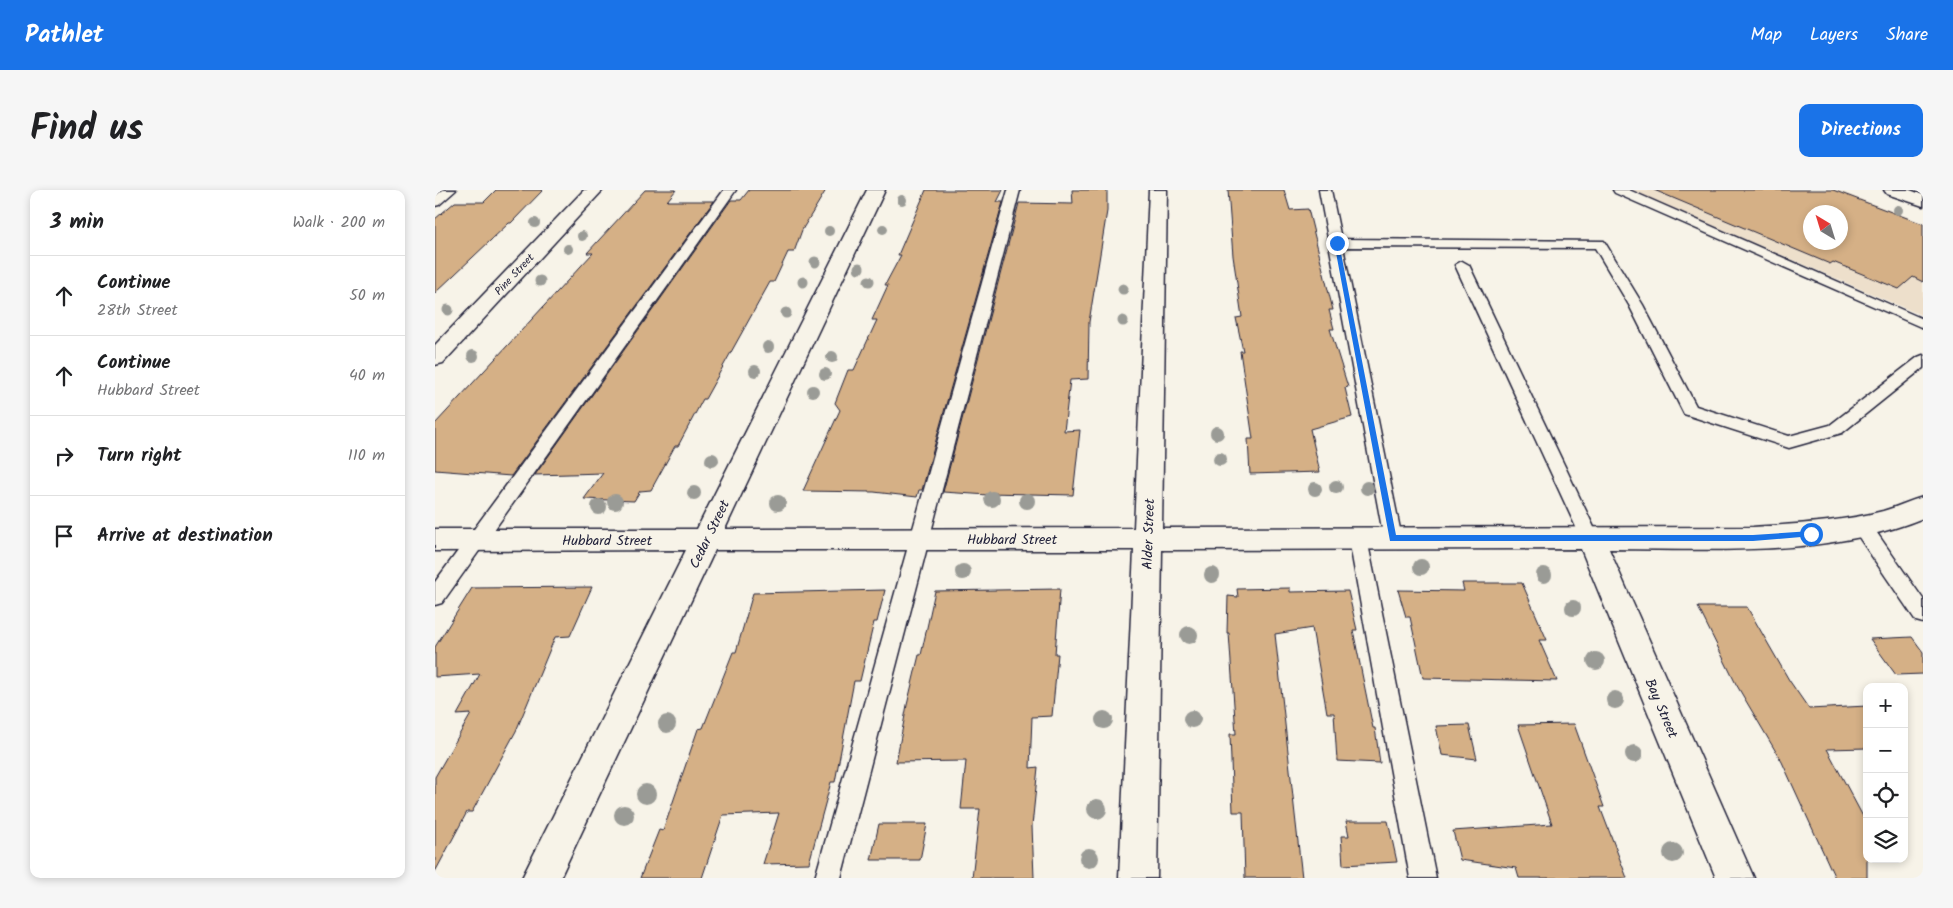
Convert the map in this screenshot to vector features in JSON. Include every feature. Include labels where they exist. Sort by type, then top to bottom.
[{"type":"street","name":"Pine Street","points":[[435,358],[594,190]]},
{"type":"street","name":"Cedar Street","points":[[541,878],[876,190]]},
{"type":"street","name":"Alder Street","points":[[1138,878],[1159,190]]},
{"type":"street","points":[[1893,190],[1923,201]]},
{"type":"street","name":"Hubbard Street","points":[[435,540],[1753,538],[1811,534],[1861,525],[1923,507]]},
{"type":"street","name":"Bay Street","points":[[1590,538],[1735,878]]},
{"type":"lane","points":[[435,202],[450,190]]},
{"type":"lane","points":[[435,598],[730,190]]},
{"type":"lane","points":[[828,878],[918,539],[1014,190]]},
{"type":"lane","points":[[1325,190],[1337,243],[1393,538]]},
{"type":"lane","points":[[1619,190],[1923,324]]},
{"type":"lane","points":[[1337,243],[1599,244],[1636,305],[1690,410],[1789,442],[1836,429],[1923,360]]},
{"type":"lane","points":[[1462,265],[1590,538]]},
{"type":"lane","points":[[1861,525],[1923,615]]},
{"type":"lane","points":[[1357,539],[1423,878]]},
{"type":"shaded area","points":[[1631,190],[1836,190],[1923,223],[1923,316]]},
{"type":"building","points":[[496,190],[543,190],[511,223],[435,293],[435,219],[455,202],[484,202]]},
{"type":"building","points":[[645,190],[676,190],[667,201],[714,201],[511,476],[435,470],[435,424],[593,253],[587,253]]},
{"type":"building","points":[[749,190],[826,190],[802,230],[794,252],[788,252],[774,282],[770,282],[705,399],[703,399],[678,446],[675,446],[651,490],[640,491],[634,501],[584,499],[603,473],[535,475],[731,200],[741,200]]},
{"type":"building","points":[[926,190],[1003,190],[997,202],[1003,202],[922,490],[919,490],[917,497],[874,492],[803,491],[840,410],[835,403],[848,370],[854,370],[877,320],[872,320],[888,285],[885,285],[901,255],[898,255]]},
{"type":"building","points":[[1072,190],[1107,190],[1107,211],[1089,322],[1088,379],[1070,380],[1064,431],[1080,430],[1073,495],[989,493],[988,495],[943,492],[1019,203],[1073,204]]},
{"type":"building","points":[[1228,190],[1284,190],[1290,210],[1308,209],[1333,310],[1329,310],[1334,329],[1330,329],[1348,387],[1345,388],[1352,417],[1310,429],[1320,472],[1250,474],[1248,439],[1253,439],[1240,351],[1243,351],[1236,318],[1242,317],[1233,256]]},
{"type":"building","points":[[1654,190],[1833,190],[1923,224],[1923,282],[1913,277],[1899,289],[1833,262],[1830,264]]},
{"type":"building","points":[[1462,583],[1522,583],[1547,640],[1539,640],[1557,681],[1423,678],[1410,617],[1406,617],[1398,590],[1464,591]]},
{"type":"building","points":[[592,587],[570,636],[555,637],[516,731],[472,812],[467,812],[435,872],[435,777],[471,714],[457,715],[480,674],[435,677],[435,647],[472,588]]},
{"type":"building","points":[[1290,588],[1290,592],[1348,591],[1357,630],[1353,630],[1373,728],[1375,728],[1380,763],[1337,761],[1334,713],[1327,713],[1312,628],[1275,634],[1302,878],[1245,878],[1243,812],[1233,812],[1230,734],[1236,734],[1229,633],[1227,633],[1228,596],[1238,597],[1237,589]]},
{"type":"building","points":[[1060,589],[1055,654],[1058,654],[1052,716],[1032,717],[1030,768],[1038,767],[1032,826],[1034,878],[972,878],[980,809],[961,809],[966,761],[896,762],[907,705],[919,655],[921,655],[935,591]]},
{"type":"building","points":[[885,590],[877,622],[874,622],[860,681],[854,681],[835,782],[831,782],[809,863],[763,864],[779,813],[723,815],[702,878],[640,878],[659,830],[663,831],[698,729],[703,728],[733,652],[736,652],[753,593]]},
{"type":"building","points":[[1698,607],[1747,607],[1789,680],[1809,709],[1863,706],[1863,748],[1827,749],[1863,816],[1863,863],[1867,863],[1867,878],[1835,878],[1782,762],[1736,684]]},
{"type":"building","points":[[1912,637],[1923,652],[1923,674],[1896,675],[1870,639]]},
{"type":"building","points":[[1574,724],[1604,807],[1600,807],[1627,878],[1519,878],[1516,868],[1460,860],[1453,831],[1552,824],[1518,725]]},
{"type":"building","points":[[1469,725],[1477,759],[1442,755],[1436,726]]},
{"type":"building","points":[[1346,821],[1388,821],[1397,862],[1343,865],[1341,836],[1349,836]]},
{"type":"building","points":[[879,824],[927,824],[920,860],[871,860]]},
{"type":"route","points":[[1337,243],[1393,538],[1753,538],[1811,534]]}]
